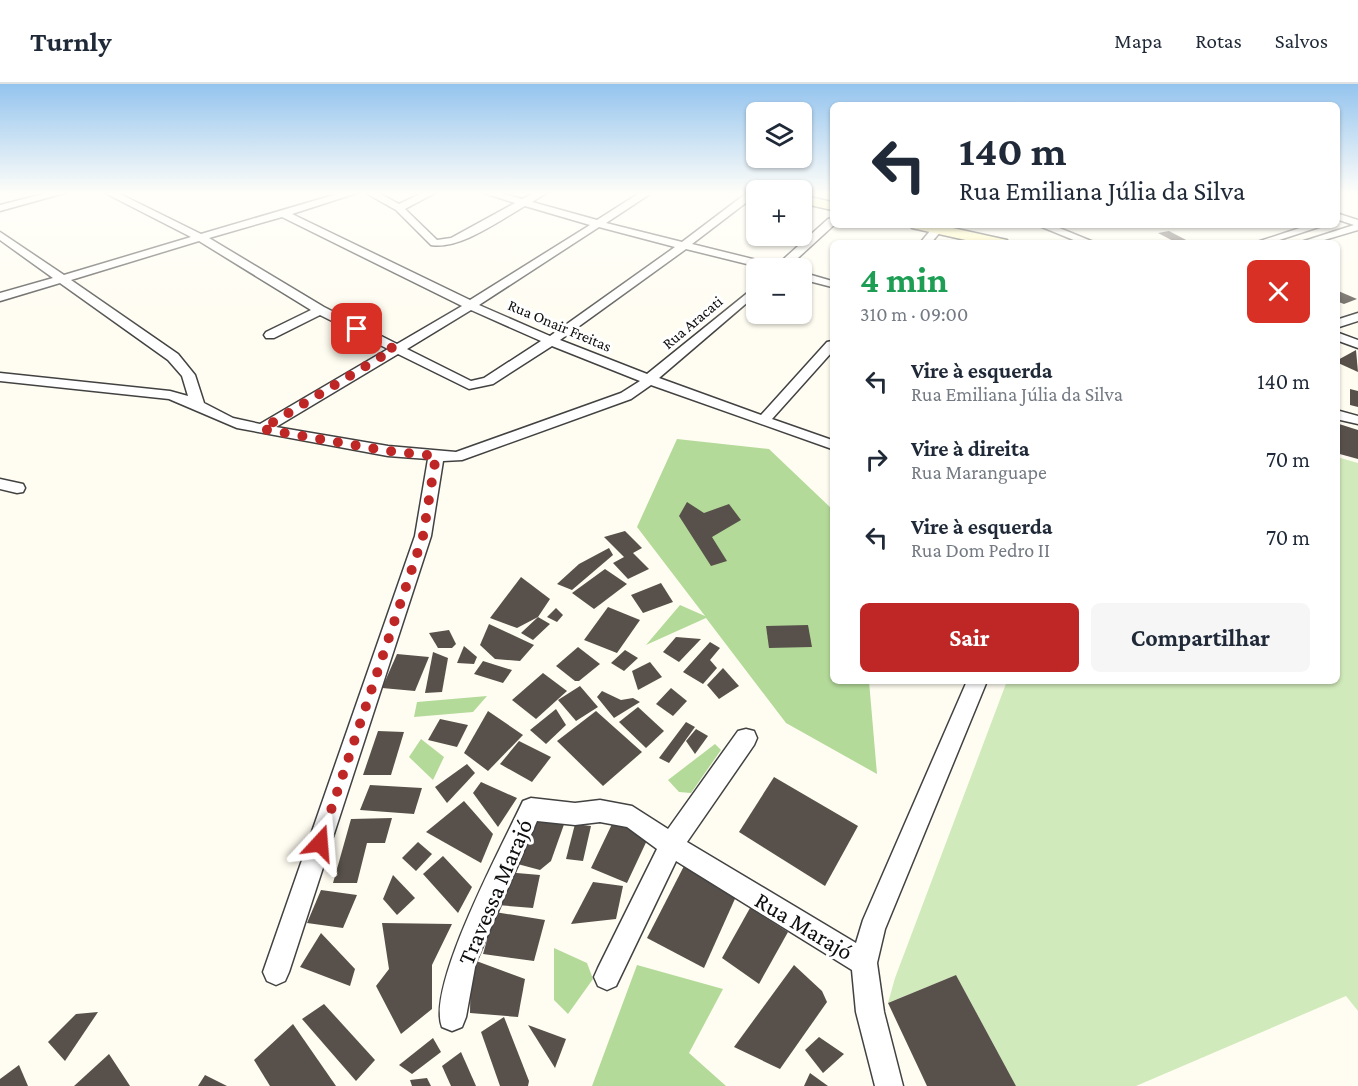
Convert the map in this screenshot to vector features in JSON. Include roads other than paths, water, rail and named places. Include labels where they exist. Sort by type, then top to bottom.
[{"type":"street","points":[[0,297],[198,239]]},
{"type":"street","points":[[202,239],[320,310],[464,383],[476,385],[488,381],[551,341],[693,239]]},
{"type":"street","name":"Rua Onair Freitas","points":[[335,239],[551,341],[830,444]]},
{"type":"street","points":[[431,239],[435,243],[442,244],[460,239]]},
{"type":"street","points":[[262,429],[471,305],[574,239]]},
{"type":"street","points":[[655,239],[746,261]]},
{"type":"street","points":[[792,258],[812,239]]},
{"type":"street","points":[[6,246],[64,279],[173,357],[188,375],[197,404]]},
{"type":"street","points":[[812,279],[830,283]]},
{"type":"street","name":"Rua Aracati","points":[[0,377],[170,395],[197,404],[226,421],[262,429],[388,451],[436,456],[466,455],[626,396],[650,379],[746,297]]},
{"type":"street","points":[[270,335],[320,310]]},
{"type":"street","points":[[1340,323],[1358,317]]},
{"type":"street","points":[[1340,337],[1358,344]]},
{"type":"street","points":[[763,421],[830,347]]},
{"type":"street","points":[[1340,415],[1358,420]]},
{"type":"street","points":[[276,972],[423,536],[436,456]]},
{"type":"street","points":[[0,484],[17,488]]},
{"type":"street","name":"Rua Marajó","points":[[671,845],[864,963],[872,929],[976,684]]},
{"type":"street","points":[[607,977],[671,845],[746,738]]},
{"type":"street","name":"Travessa Marajó","points":[[452,1017],[463,961],[531,809],[575,814],[600,811],[632,817],[671,845]]},
{"type":"street","points":[[864,963],[870,1012],[889,1086]]}]
